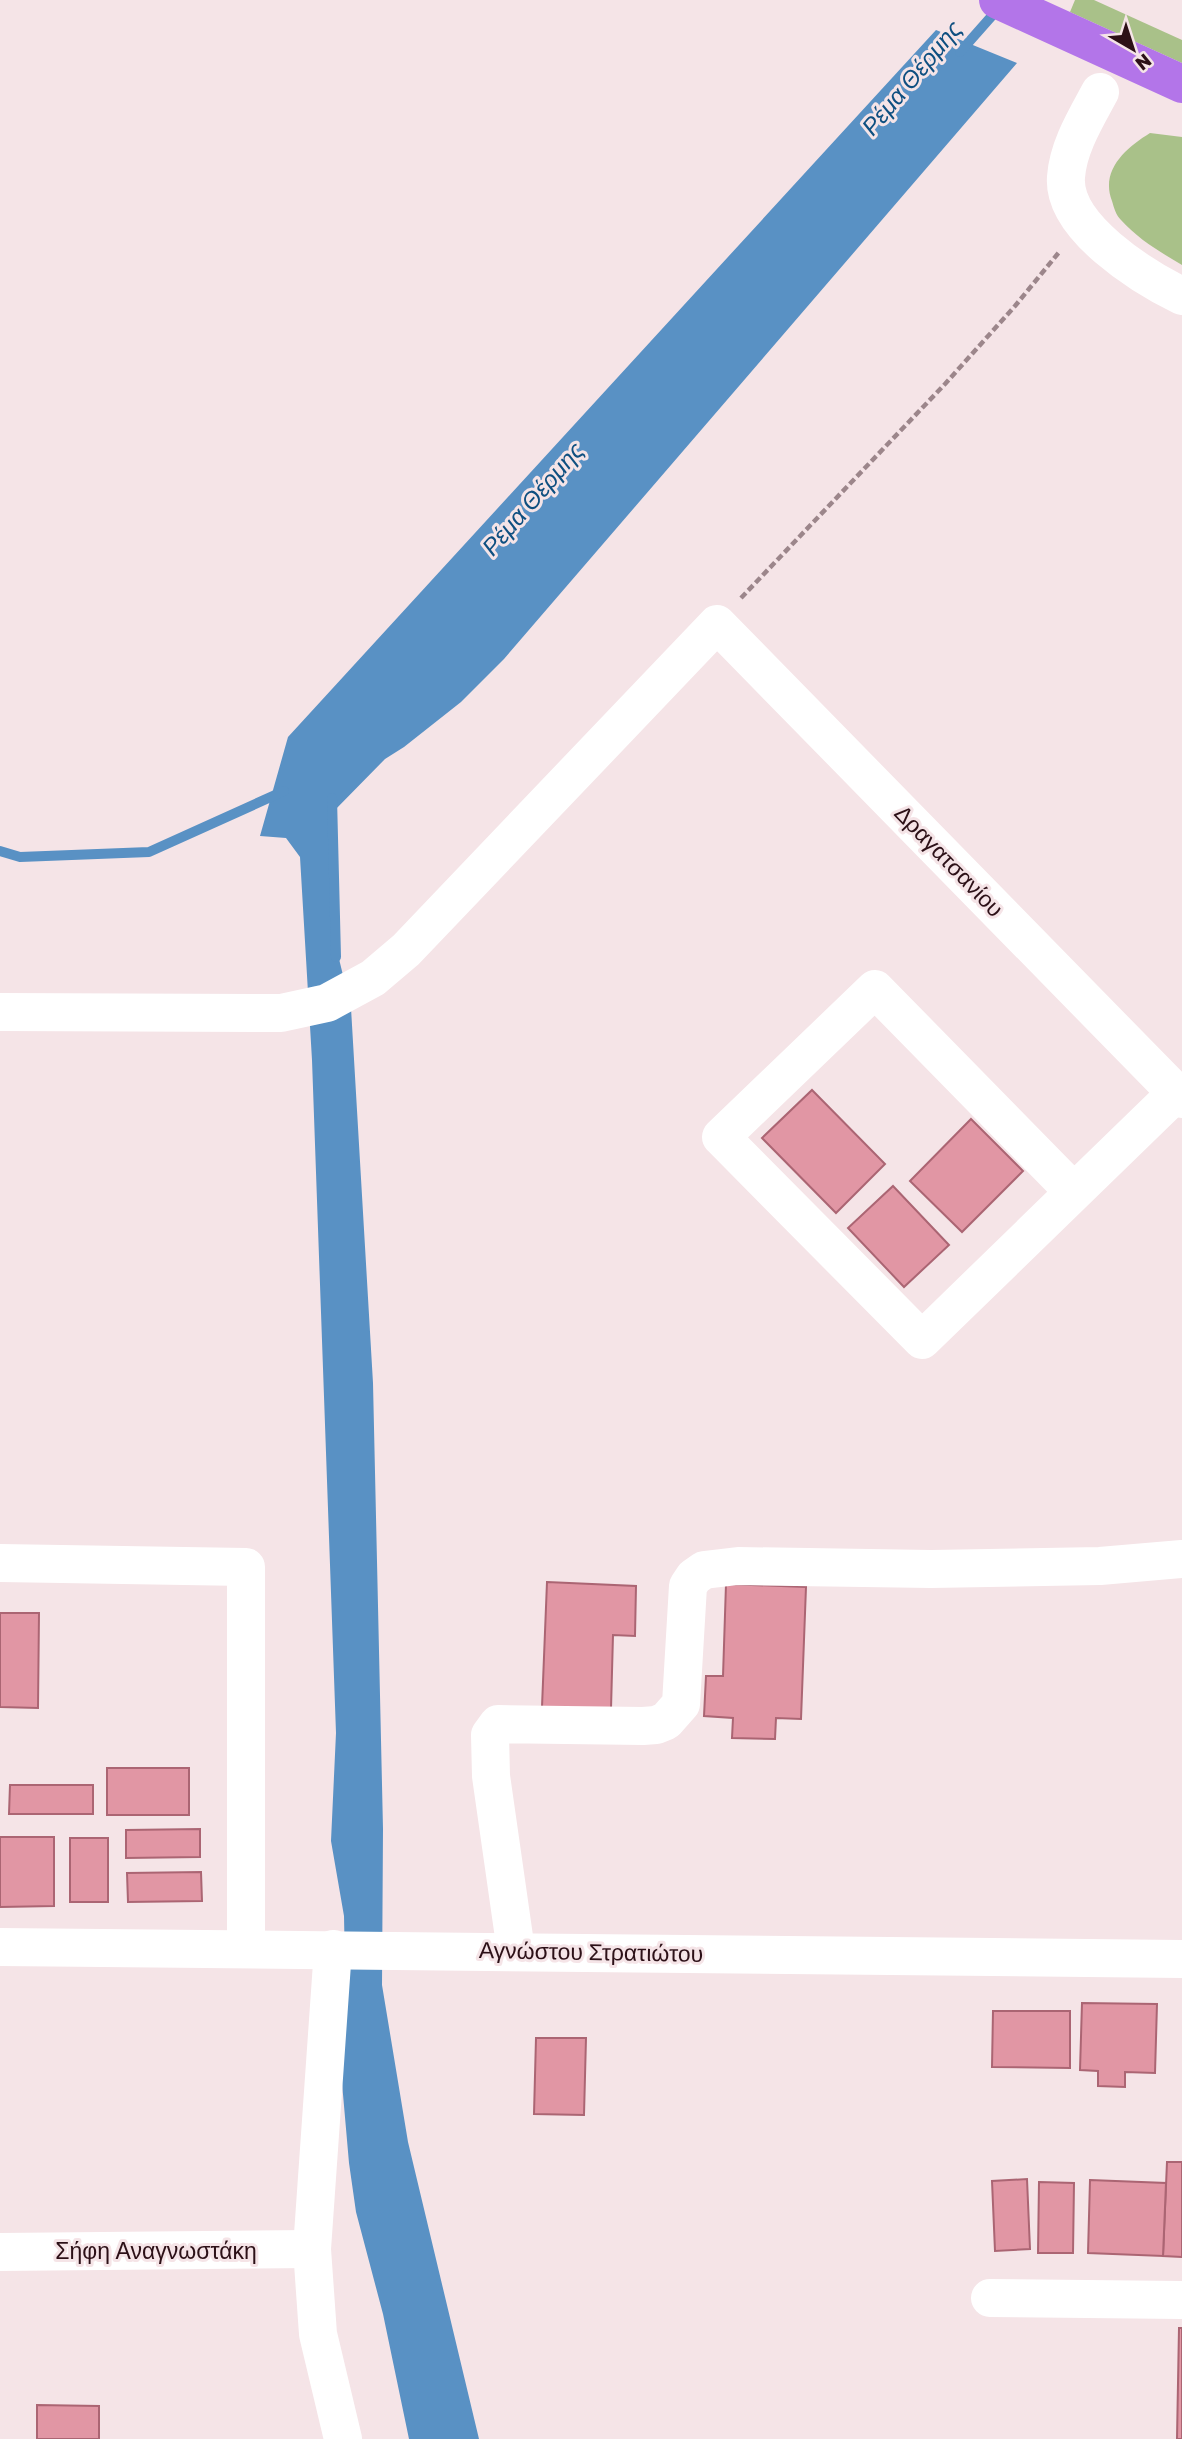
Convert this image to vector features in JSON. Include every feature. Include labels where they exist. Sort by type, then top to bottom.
[{"type":"highway","points":[[998,0],[1182,84]]},
{"type":"street","points":[[1100,92],[1072,151],[1066,178],[1068,200],[1086,225],[1107,247],[1152,282],[1182,296]]},
{"type":"street","points":[[0,1012],[281,1013],[327,1003],[373,978],[405,950],[717,624]]},
{"type":"street","name":"Δραγατσανίου","points":[[717,624],[1179,1096]]},
{"type":"street","points":[[1074,1192],[875,989],[721,1137],[922,1340],[1074,1192],[1179,1096]]},
{"type":"street","points":[[516,1951],[493,1793],[490,1739],[493,1729],[498,1724],[656,1726],[666,1721],[681,1704],[688,1586],[694,1577],[704,1570],[738,1566],[931,1569],[1087,1566],[1182,1559]]},
{"type":"street","points":[[0,1563],[246,1567],[246,1948]]},
{"type":"street","name":"Αγνώστου Στρατιώτου","points":[[0,1947],[1182,1959]]},
{"type":"street","points":[[333,1949],[312,2249],[318,2334],[342,2439]]},
{"type":"street","name":"Σήφη Αναγνωστάκη","points":[[0,2252],[312,2249]]},
{"type":"street","points":[[990,2298],[1182,2300]]},
{"type":"path","points":[[717,624],[945,384],[1015,306],[1051,261],[1086,225]]},
{"type":"green space","points":[[1075,0],[1094,0],[1182,40],[1182,63],[1070,12]]},
{"type":"green space","points":[[1150,133],[1182,137],[1182,265],[1150,245],[1119,218],[1109,190],[1112,170],[1118,161]]},
{"type":"water","points":[[936,30],[1017,63],[504,659],[461,702],[385,759],[333,812],[331,926],[351,1008],[373,1383],[383,1829],[382,1985],[408,2142],[479,2439],[409,2439],[383,2314],[356,2212],[340,2060],[345,1968],[344,1916],[331,1841],[336,1733],[312,1060],[300,857],[286,838],[260,836],[288,737]]},
{"type":"building","points":[[812,1090],[885,1164],[836,1213],[762,1138]]},
{"type":"building","points":[[971,1119],[1023,1171],[962,1232],[910,1181]]},
{"type":"building","points":[[893,1186],[949,1245],[904,1287],[848,1228]]},
{"type":"building","points":[[547,1582],[636,1586],[635,1636],[613,1635],[611,1709],[542,1707]]},
{"type":"building","points":[[726,1584],[806,1587],[801,1719],[776,1718],[775,1739],[732,1738],[733,1718],[704,1716],[706,1676],[723,1676]]},
{"type":"building","points":[[0,1613],[39,1613],[38,1708],[0,1707]]},
{"type":"building","points":[[107,1768],[189,1768],[189,1815],[107,1815]]},
{"type":"building","points":[[10,1785],[93,1785],[93,1814],[9,1814]]},
{"type":"building","points":[[200,1829],[200,1857],[126,1858],[126,1830]]},
{"type":"building","points":[[0,1837],[54,1837],[54,1906],[0,1907]]},
{"type":"building","points":[[70,1838],[108,1838],[108,1902],[70,1902]]},
{"type":"building","points":[[201,1872],[202,1901],[128,1902],[127,1873]]},
{"type":"building","points":[[1082,2003],[1157,2004],[1155,2073],[1125,2072],[1125,2087],[1098,2086],[1098,2071],[1080,2070]]},
{"type":"building","points":[[993,2011],[1070,2011],[1070,2068],[992,2067]]},
{"type":"building","points":[[536,2038],[586,2038],[584,2115],[534,2114]]},
{"type":"building","points":[[1167,2162],[1182,2162],[1182,2257],[1163,2256]]},
{"type":"building","points":[[1027,2179],[1030,2249],[995,2251],[992,2181]]},
{"type":"building","points":[[1090,2180],[1166,2183],[1163,2256],[1088,2253]]},
{"type":"building","points":[[1039,2182],[1074,2183],[1073,2253],[1038,2253]]},
{"type":"building","points":[[1179,2328],[1182,2328],[1182,2439],[1177,2439]]},
{"type":"building","points":[[37,2405],[99,2406],[99,2439],[37,2439]]},
{"type":"waterway","name":"Ρέμα Θέρμης","points":[[960,52],[998,9]]},
{"type":"waterway","name":"Ρέμα Θέρμης","points":[[0,851],[20,857],[149,852],[284,791]]},
{"type":"waterway","points":[[332,798],[336,957]]}]
